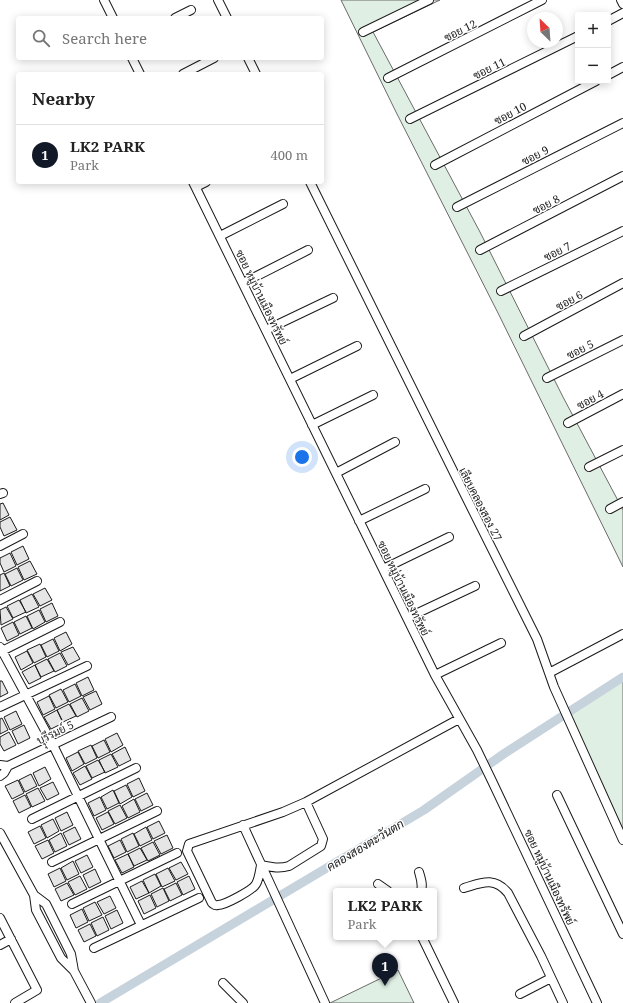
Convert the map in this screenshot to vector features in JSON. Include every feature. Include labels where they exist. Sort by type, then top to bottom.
[{"type":"street","points":[[104,0],[112,16]]},
{"type":"street","points":[[218,0],[227,16]]},
{"type":"street","points":[[363,32],[429,0]]},
{"type":"street","name":"ซอย 12","points":[[388,78],[542,0]]},
{"type":"street","points":[[621,0],[623,4]]},
{"type":"street","points":[[179,16],[191,10]]},
{"type":"street","points":[[611,19],[623,13]]},
{"type":"street","name":"ซอย 11","points":[[410,119],[575,37]]},
{"type":"street","points":[[133,60],[139,72]]},
{"type":"street","points":[[187,72],[210,60]]},
{"type":"street","points":[[249,60],[255,72]]},
{"type":"street","points":[[611,73],[623,67]]},
{"type":"street","name":"ซอย 10","points":[[435,165],[590,84]]},
{"type":"street","name":"ซอย 9","points":[[457,207],[623,122]]},
{"type":"street","name":"ซอย 8","points":[[480,250],[623,176]]},
{"type":"street","name":"เลียบคลองสอง 27","points":[[311,184],[537,639],[554,687],[623,840]]},
{"type":"street","name":"ซอย หมู่บ้านเมืองทรัพย์","points":[[195,185],[435,676],[477,750],[597,1003]]},
{"type":"street","points":[[220,236],[283,204]]},
{"type":"street","name":"ซอย 7","points":[[501,291],[623,231]]},
{"type":"street","points":[[243,283],[308,250]]},
{"type":"street","name":"ซอย 6","points":[[524,336],[623,283]]},
{"type":"street","points":[[266,330],[333,298]]},
{"type":"street","name":"ซอย 5","points":[[547,378],[623,340]]},
{"type":"street","points":[[290,379],[358,346]]},
{"type":"street","name":"ซอย 4","points":[[568,423],[623,394]]},
{"type":"street","points":[[312,424],[373,395]]},
{"type":"street","points":[[336,473],[395,442]]},
{"type":"street","points":[[589,467],[623,450]]},
{"type":"street","points":[[359,521],[425,488]]},
{"type":"street","points":[[610,509],[623,502]]},
{"type":"street","points":[[0,546],[23,534]]},
{"type":"street","points":[[382,569],[449,537]]},
{"type":"street","points":[[0,600],[37,581]]},
{"type":"street","points":[[407,618],[474,586]]},
{"type":"street","points":[[60,622],[1,650],[53,745],[141,925]]},
{"type":"street","points":[[549,673],[623,634]]},
{"type":"street","points":[[435,676],[501,642]]},
{"type":"street","points":[[0,707],[87,666]]},
{"type":"street","name":"บุุรีรมย์ 5","points":[[0,776],[4,773],[4,766],[53,745],[111,717]]},
{"type":"street","points":[[263,869],[254,887],[219,906],[215,905],[210,900],[187,851],[189,844],[283,812],[306,802],[459,719]]},
{"type":"street","points":[[32,819],[136,768]]},
{"type":"street","points":[[557,795],[623,934]]},
{"type":"street","points":[[263,869],[284,868],[321,846],[323,839],[306,802]]},
{"type":"street","points":[[52,862],[157,811]]},
{"type":"street","points":[[243,825],[325,1003]]},
{"type":"street","points":[[0,833],[34,895],[36,910],[61,958],[74,971],[91,1003]]},
{"type":"street","points":[[72,904],[177,853]]},
{"type":"street","points":[[419,872],[422,881],[421,888]]},
{"type":"street","points":[[464,888],[486,882],[494,882],[502,886],[508,893],[563,1003]]},
{"type":"street","points":[[378,884],[384,888]]},
{"type":"street","points":[[34,895],[46,904],[71,954],[74,971]]},
{"type":"street","points":[[94,948],[199,898]]},
{"type":"street","points":[[0,918],[37,990],[15,1003]]},
{"type":"street","points":[[0,945],[11,939]]},
{"type":"street","points":[[423,940],[454,1003]]},
{"type":"street","points":[[520,994],[551,978]]},
{"type":"street","points":[[222,983],[243,1003]]},
{"type":"green space","points":[[341,0],[440,0],[373,32],[480,232],[563,397],[623,510],[623,567],[498,313]]},
{"type":"green space","points":[[623,681],[623,833],[565,715]]},
{"type":"green space","points":[[398,970],[414,1003],[330,1003]]},
{"type":"building","points":[[3,503],[9,515],[0,520],[0,504]]},
{"type":"building","points":[[10,517],[17,530],[4,536],[0,527],[0,522]]},
{"type":"building","points":[[23,546],[29,559],[17,565],[11,552]]},
{"type":"building","points":[[10,553],[16,566],[4,572],[0,563],[0,558]]},
{"type":"building","points":[[30,561],[37,574],[24,580],[18,567]]},
{"type":"building","points":[[17,568],[23,580],[11,586],[5,574]]},
{"type":"building","points":[[4,573],[10,586],[0,591],[0,575]]},
{"type":"building","points":[[45,588],[52,600],[40,606],[33,594]]},
{"type":"building","points":[[32,594],[39,607],[26,613],[20,600]]},
{"type":"building","points":[[19,600],[26,612],[13,618],[7,606]]},
{"type":"building","points":[[52,603],[58,616],[46,622],[40,609]]},
{"type":"building","points":[[6,607],[13,619],[1,625],[0,610]]},
{"type":"building","points":[[39,610],[45,622],[33,629],[27,616]]},
{"type":"building","points":[[26,616],[32,628],[20,634],[14,622]]},
{"type":"building","points":[[13,622],[19,635],[7,641],[1,628]]},
{"type":"building","points":[[66,632],[72,644],[60,651],[54,638]]},
{"type":"building","points":[[53,639],[59,651],[47,657],[41,645]]},
{"type":"building","points":[[40,644],[46,657],[34,663],[27,650]]},
{"type":"building","points":[[73,647],[80,659],[68,665],[61,652]]},
{"type":"building","points":[[27,651],[33,663],[21,670],[15,657]]},
{"type":"building","points":[[60,653],[67,666],[55,672],[48,659]]},
{"type":"building","points":[[47,659],[54,671],[41,677],[35,665]]},
{"type":"building","points":[[35,665],[41,678],[29,684],[22,672]]},
{"type":"building","points":[[88,677],[94,690],[82,696],[76,683]]},
{"type":"building","points":[[0,681],[2,681],[8,693],[0,697]]},
{"type":"building","points":[[75,684],[81,696],[69,702],[63,690]]},
{"type":"building","points":[[61,689],[68,702],[56,708],[49,695]]},
{"type":"building","points":[[96,691],[102,704],[90,710],[83,697]]},
{"type":"building","points":[[49,696],[55,709],[43,715],[37,702]]},
{"type":"building","points":[[82,698],[89,711],[77,717],[70,704]]},
{"type":"building","points":[[69,704],[76,716],[63,722],[57,710]]},
{"type":"building","points":[[57,710],[63,723],[51,729],[44,717]]},
{"type":"building","points":[[16,711],[22,724],[10,730],[4,717]]},
{"type":"building","points":[[2,718],[8,730],[0,734],[0,719]]},
{"type":"building","points":[[24,725],[30,738],[18,744],[12,731]]},
{"type":"building","points":[[9,732],[16,745],[4,751],[0,744],[0,737]]},
{"type":"building","points":[[117,733],[123,745],[111,752],[105,739]]},
{"type":"building","points":[[104,740],[110,752],[98,758],[92,746]]},
{"type":"building","points":[[91,745],[97,758],[85,764],[78,751]]},
{"type":"building","points":[[125,747],[131,760],[119,766],[112,754]]},
{"type":"building","points":[[78,752],[84,764],[72,771],[66,758]]},
{"type":"building","points":[[111,754],[118,767],[105,773],[99,760]]},
{"type":"building","points":[[98,760],[105,772],[92,778],[86,766]]},
{"type":"building","points":[[85,766],[92,779],[80,785],[73,773]]},
{"type":"building","points":[[45,767],[51,779],[39,786],[33,773]]},
{"type":"building","points":[[31,774],[37,786],[25,792],[19,780]]},
{"type":"building","points":[[139,778],[145,791],[133,797],[127,784]]},
{"type":"building","points":[[18,780],[24,793],[12,799],[5,786]]},
{"type":"building","points":[[53,782],[59,794],[47,800],[40,788]]},
{"type":"building","points":[[126,785],[132,797],[120,804],[114,791]]},
{"type":"building","points":[[38,788],[45,801],[32,807],[26,794]]},
{"type":"building","points":[[113,790],[119,803],[107,809],[101,797]]},
{"type":"building","points":[[147,793],[153,805],[141,811],[135,799]]},
{"type":"building","points":[[25,795],[31,807],[19,813],[13,801]]},
{"type":"building","points":[[100,797],[106,810],[94,816],[88,803]]},
{"type":"building","points":[[134,799],[140,812],[128,818],[122,806]]},
{"type":"building","points":[[120,805],[127,818],[115,824],[108,811]]},
{"type":"building","points":[[67,812],[73,825],[61,831],[55,818]]},
{"type":"building","points":[[108,812],[114,824],[102,830],[96,818]]},
{"type":"building","points":[[53,819],[59,831],[47,838],[41,825]]},
{"type":"building","points":[[159,821],[165,833],[153,839],[147,827]]},
{"type":"building","points":[[40,826],[46,838],[34,844],[28,832]]},
{"type":"building","points":[[75,827],[81,839],[69,845],[63,833]]},
{"type":"building","points":[[146,827],[152,840],[140,846],[134,834]]},
{"type":"building","points":[[61,833],[67,846],[55,852],[49,840]]},
{"type":"building","points":[[133,833],[139,846],[127,852],[121,839]]},
{"type":"building","points":[[167,835],[173,848],[161,854],[154,841]]},
{"type":"building","points":[[48,840],[54,853],[42,859],[35,846]]},
{"type":"building","points":[[120,840],[126,852],[114,858],[108,846]]},
{"type":"building","points":[[153,842],[160,855],[148,861],[141,848]]},
{"type":"building","points":[[140,848],[147,860],[134,866],[128,854]]},
{"type":"building","points":[[128,854],[134,867],[122,873],[115,860]]},
{"type":"building","points":[[87,855],[93,867],[81,873],[75,861]]},
{"type":"building","points":[[73,861],[79,874],[67,880],[61,868]]},
{"type":"building","points":[[181,862],[188,874],[176,880],[169,868]]},
{"type":"building","points":[[60,868],[66,881],[54,887],[48,874]]},
{"type":"building","points":[[168,868],[175,881],[162,887],[156,874]]},
{"type":"building","points":[[95,869],[101,882],[89,888],[83,875]]},
{"type":"building","points":[[155,874],[161,886],[149,893],[143,880]]},
{"type":"building","points":[[80,876],[87,889],[75,895],[68,882]]},
{"type":"building","points":[[189,876],[195,889],[183,895],[177,882]]},
{"type":"building","points":[[142,881],[149,893],[136,899],[130,887]]},
{"type":"building","points":[[67,883],[74,895],[61,901],[55,889]]},
{"type":"building","points":[[176,883],[182,895],[170,901],[164,889]]},
{"type":"building","points":[[163,888],[169,901],[157,907],[151,894]]},
{"type":"building","points":[[150,895],[156,908],[144,914],[138,901]]},
{"type":"building","points":[[110,896],[116,908],[104,914],[97,902]]},
{"type":"building","points":[[95,902],[102,915],[89,921],[83,908]]},
{"type":"building","points":[[82,909],[88,922],[76,928],[70,915]]},
{"type":"building","points":[[117,910],[123,923],[111,929],[105,916]]},
{"type":"building","points":[[103,917],[109,930],[97,936],[91,923]]},
{"type":"building","points":[[90,924],[96,936],[84,942],[78,930]]},
{"type":"waterway","name":"คลองสองตะวันตก","points":[[100,1003],[424,810],[505,753],[623,677]]},
{"type":"place","name":"LK2 PARK","points":[[385,986]]}]
